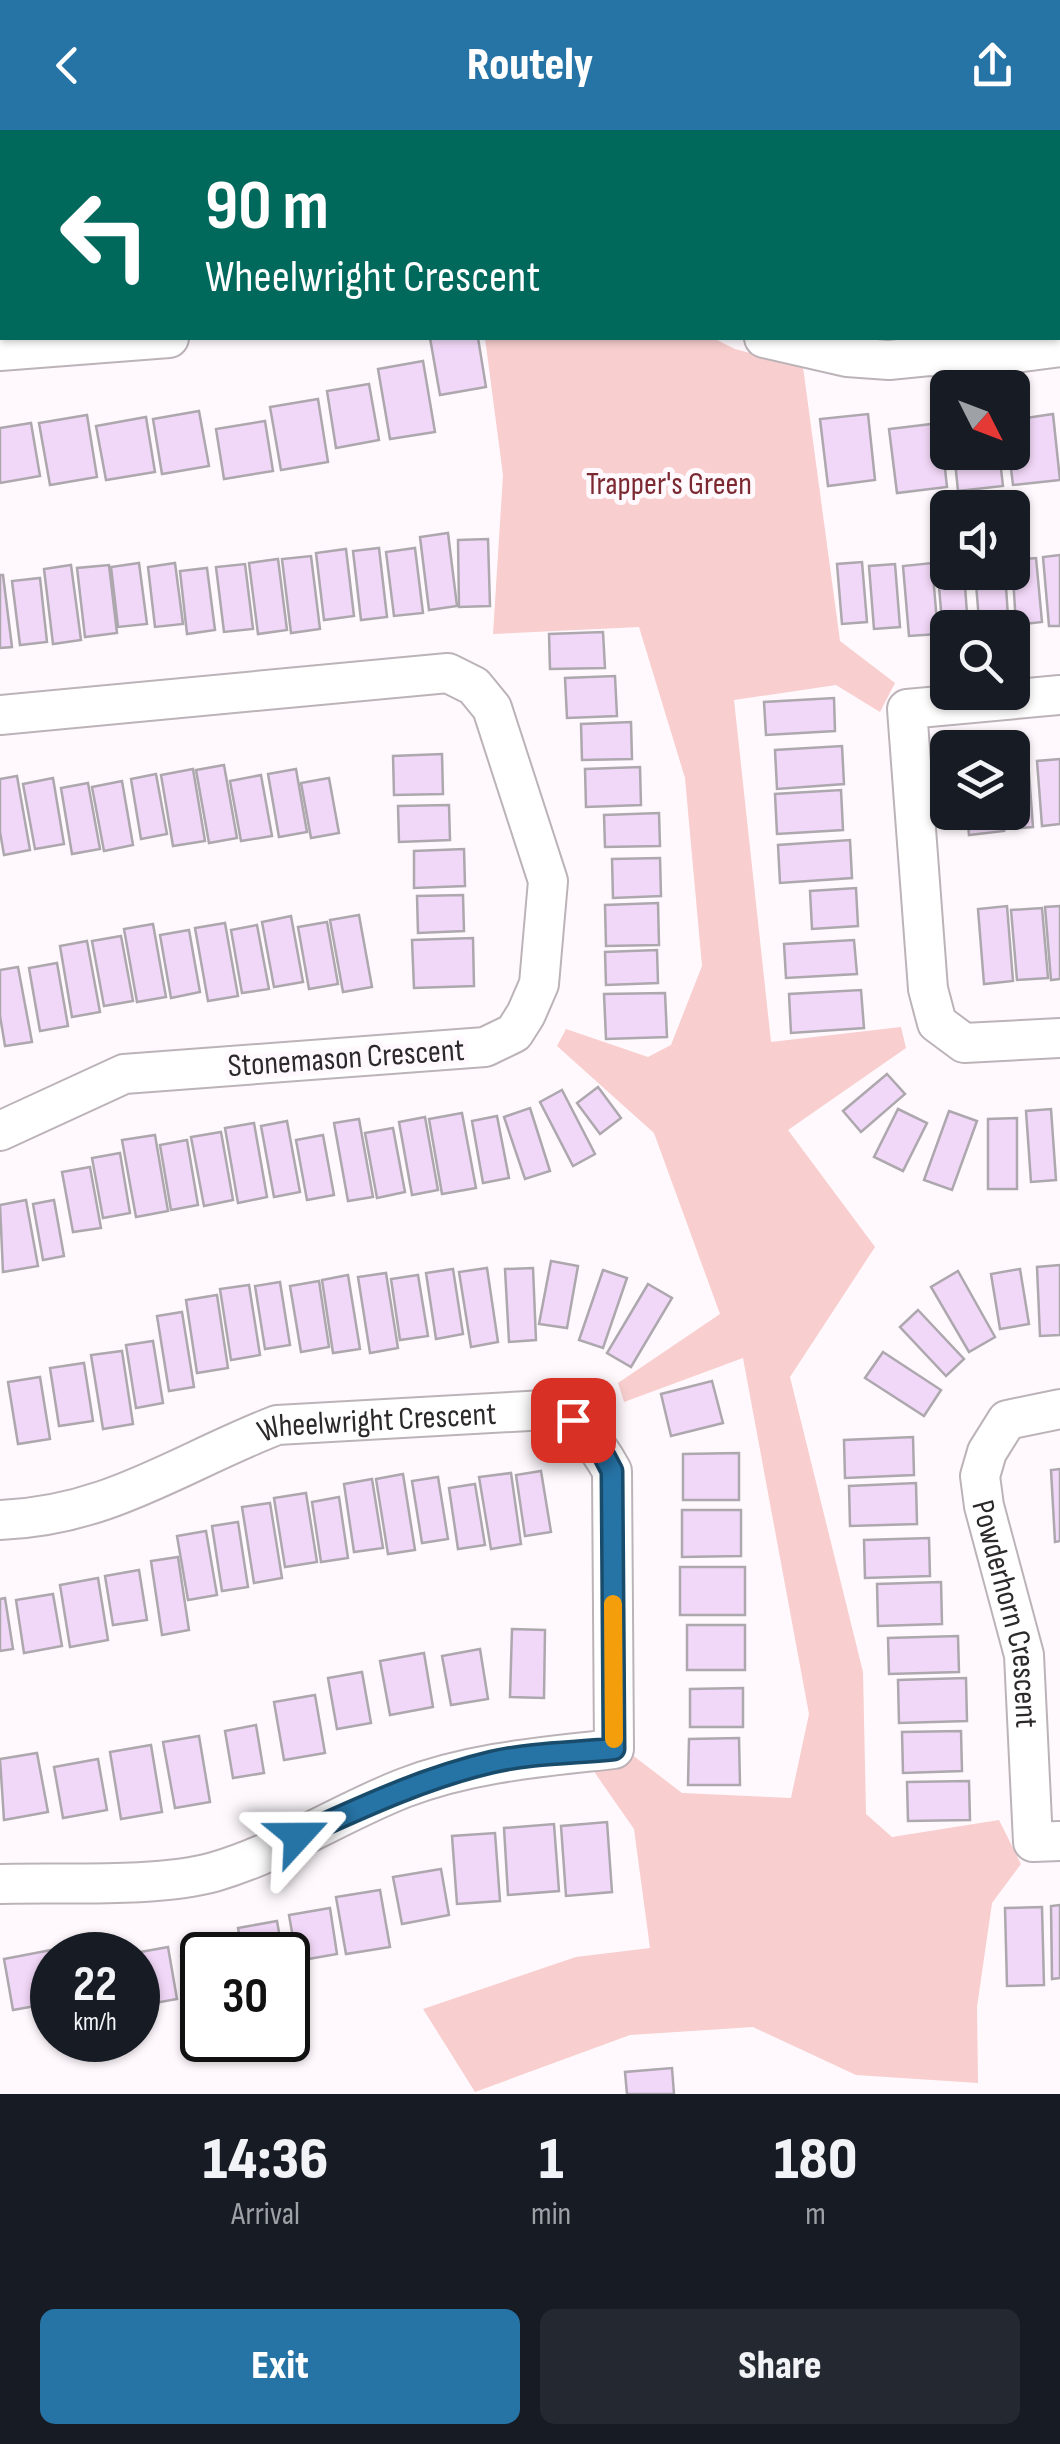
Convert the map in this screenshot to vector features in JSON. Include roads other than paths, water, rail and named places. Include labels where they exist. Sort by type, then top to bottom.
[{"type":"street","points":[[0,351],[142,340]]},
{"type":"street","points":[[773,340],[846,357],[889,360],[984,357],[1060,346]]},
{"type":"street","name":"Stonemason Crescent","points":[[0,715],[448,673],[474,686],[492,708],[548,881],[539,984],[514,1033],[486,1047],[124,1074],[0,1131]]},
{"type":"street","points":[[1060,695],[907,709],[928,989],[937,1023],[964,1043],[1060,1038]]},
{"type":"street","name":"Powderhorn Crescent","points":[[1060,1409],[1007,1420],[987,1452],[980,1476],[984,1506],[1024,1655],[1033,1842],[1060,1841]]},
{"type":"street","name":"Wheelwright Crescent","points":[[0,1520],[74,1512],[118,1497],[277,1425],[546,1410],[573,1420],[601,1450],[612,1471],[614,1729],[614,1749],[496,1761],[448,1774],[404,1788],[214,1872],[161,1880],[0,1884]]},
{"type":"park label","name":"Trapper's Green","points":[[669,483]]}]
